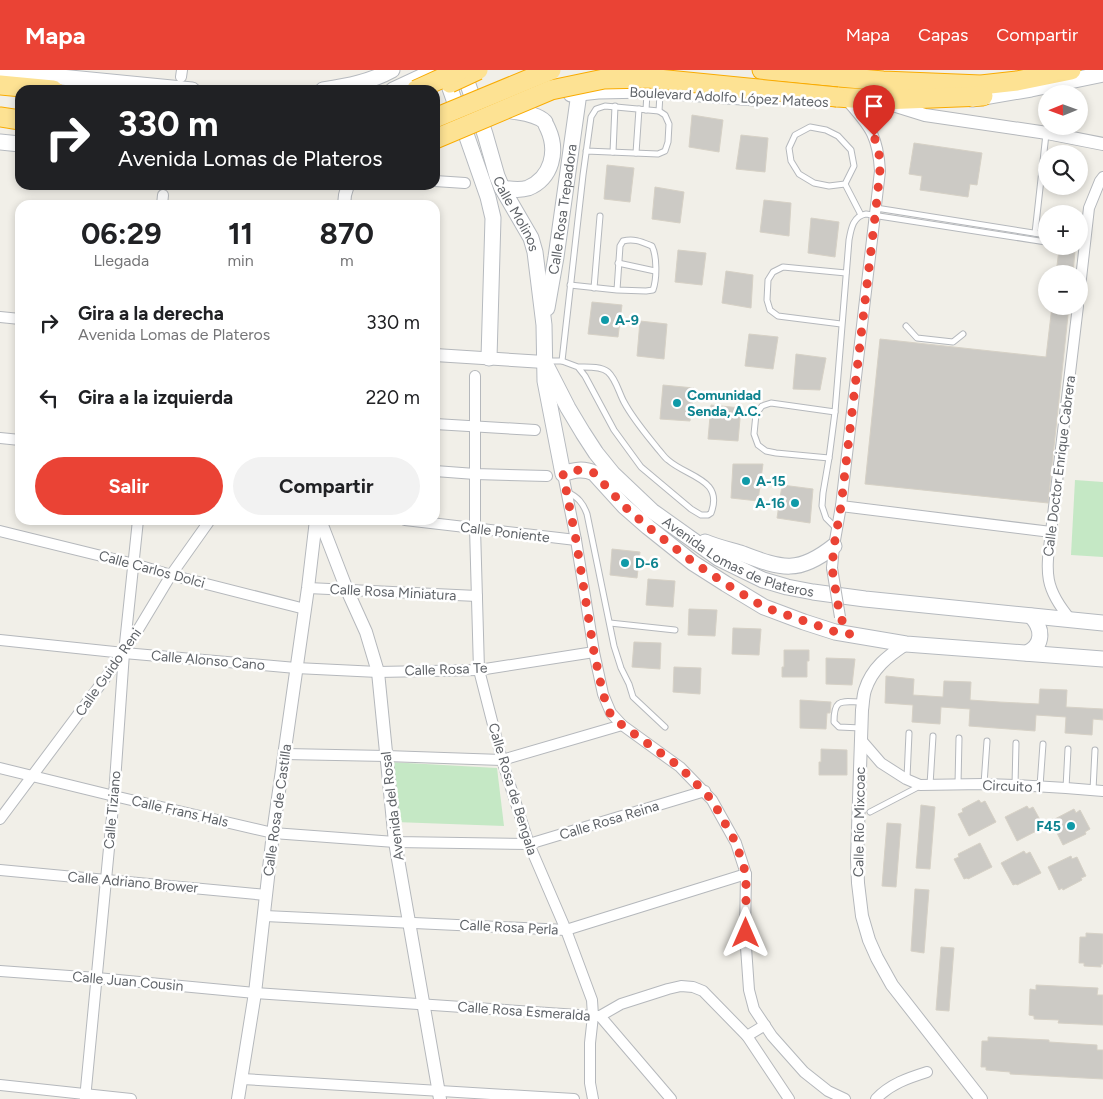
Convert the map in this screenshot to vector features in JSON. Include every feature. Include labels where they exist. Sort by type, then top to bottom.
[{"type":"highway","points":[[427,82],[462,70]]},
{"type":"highway","points":[[427,82],[478,70]]},
{"type":"highway","points":[[440,113],[502,82],[531,70]]},
{"type":"highway","points":[[440,113],[551,70]]},
{"type":"highway","points":[[762,70],[883,81],[981,85],[1017,81],[1071,70]]},
{"type":"highway","points":[[849,70],[883,74],[958,78],[1026,70]]},
{"type":"highway","points":[[440,137],[550,90],[604,79],[648,78],[843,100],[994,96]]},
{"type":"highway","points":[[0,87],[15,88]]},
{"type":"highway","points":[[0,87],[15,90]]},
{"type":"highway","points":[[0,106],[15,108]]},
{"type":"highway","points":[[0,117],[15,119]]},
{"type":"highway","points":[[0,123],[15,124]]},
{"type":"main road","points":[[354,85],[379,78],[392,70]]},
{"type":"main road","name":"Calle Molinos","points":[[444,70],[488,197],[493,218],[489,358]]},
{"type":"main road","name":"Calle Molinos","points":[[462,70],[485,134],[497,176],[531,238],[535,252],[544,324],[544,362]]},
{"type":"main road","points":[[0,71],[141,85]]},
{"type":"main road","name":"Boulevard Adolfo López Mateos","points":[[502,188],[517,190],[528,188],[539,181],[549,169],[554,153],[551,136],[545,122],[536,116],[508,113],[545,99],[598,90],[843,100],[896,106],[932,105],[994,96],[1103,74]]},
{"type":"main road","points":[[414,85],[427,82]]},
{"type":"main road","name":"Calle Rosa Trepadora","points":[[544,324],[556,256],[579,93]]},
{"type":"main road","points":[[440,144],[455,137]]},
{"type":"main road","points":[[0,142],[15,144]]},
{"type":"main road","points":[[544,362],[547,396],[563,474]]},
{"type":"main road","name":"Avenida Lomas de Plateros","points":[[544,362],[583,433],[613,474],[652,511],[718,558],[763,580],[813,592],[865,599],[1103,623]]},
{"type":"main road","name":"Avenida Lomas de Plateros","points":[[563,474],[581,470],[594,473],[624,506],[648,527],[693,562],[726,584],[764,607],[836,632],[906,644],[1103,659]]},
{"type":"main road","points":[[687,535],[766,563],[786,566],[806,564],[834,546]]},
{"type":"main road","points":[[1027,653],[1034,648],[1039,638],[1039,628],[1031,616]]},
{"type":"street","points":[[843,100],[864,120],[874,136],[879,153],[880,170],[841,506],[832,568],[840,617],[850,634]]},
{"type":"street","points":[[896,106],[925,115],[1038,132]]},
{"type":"street","points":[[1056,135],[1103,144]]},
{"type":"street","points":[[1088,212],[1103,177]]},
{"type":"street","points":[[440,181],[465,183]]},
{"type":"street","name":"Calle Doctor Enrique Cabrera","points":[[1071,620],[1060,608],[1050,587],[1047,567],[1077,315]]},
{"type":"street","points":[[0,317],[15,318]]},
{"type":"street","points":[[440,354],[544,362]]},
{"type":"street","points":[[475,376],[475,528]]},
{"type":"street","points":[[440,424],[535,430]]},
{"type":"street","points":[[0,438],[15,440]]},
{"type":"street","points":[[440,471],[547,476]]},
{"type":"street","points":[[563,474],[594,652],[603,694],[610,713],[622,725],[680,767],[712,800],[732,836],[746,874],[746,933],[749,990],[754,1009],[772,1036],[804,1072],[828,1090],[845,1099]]},
{"type":"street","points":[[841,506],[1050,532]]},
{"type":"street","name":"Calle Poniente","points":[[440,524],[576,540]]},
{"type":"street","name":"Calle Tiziano","points":[[86,1096],[114,796],[124,653],[138,525]]},
{"type":"street","name":"Calle Guido Reni","points":[[0,819],[124,653],[171,575],[206,525]]},
{"type":"street","name":"Calle Rosa de Castilla","points":[[238,1099],[255,993],[273,833],[315,525]]},
{"type":"street","name":"Avenida del Rosal","points":[[322,525],[366,632],[378,672],[395,842],[439,1095]]},
{"type":"street","name":"Calle Rosa de Bengala","points":[[475,528],[479,670],[502,760],[528,844],[566,930],[597,1016],[590,1043],[590,1083],[593,1099]]},
{"type":"street","name":"Calle Carlos Dolci","points":[[0,531],[305,609]]},
{"type":"street","name":"Calle Rosa Miniatura","points":[[308,588],[477,596]]},
{"type":"street","name":"Calle Alonso Cano","points":[[0,640],[296,668]]},
{"type":"street","name":"Calle Río Mixcoac","points":[[906,644],[889,655],[878,666],[865,691],[863,702],[857,859],[862,916],[868,940],[892,985],[981,1099]]},
{"type":"street","name":"Calle Rosa Te","points":[[296,668],[378,672],[479,670],[594,652]]},
{"type":"street","points":[[285,754],[502,760],[622,725]]},
{"type":"street","name":"Circuito 1","points":[[862,741],[881,763],[906,779],[925,785],[1014,785],[1098,791]]},
{"type":"street","name":"Calle Frans Hals","points":[[0,768],[273,833]]},
{"type":"street","name":"Calle Rosa Reina","points":[[273,833],[395,842],[528,844],[704,791]]},
{"type":"street","name":"Calle Adriano Brower","points":[[0,870],[266,895]]},
{"type":"street","name":"Calle Rosa Perla","points":[[265,916],[566,930],[746,874]]},
{"type":"street","name":"Calle Juan Cousin","points":[[0,971],[255,993]]},
{"type":"street","name":"Calle Rosa Esmeralda","points":[[255,993],[597,1016],[621,1004],[668,989],[681,986],[693,987],[704,991],[747,1036]]},
{"type":"street","points":[[597,1016],[671,1099]]},
{"type":"street","points":[[765,1025],[747,1036],[789,1099]]},
{"type":"street","points":[[876,1099],[884,1091],[899,1082],[928,1072]]},
{"type":"street","points":[[242,1079],[439,1095],[574,1099]]},
{"type":"street","points":[[0,1086],[131,1099]]},
{"type":"lane","points":[[646,110],[654,91]]},
{"type":"lane","points":[[654,91],[658,111]]},
{"type":"lane","points":[[612,152],[615,106]]},
{"type":"lane","points":[[562,361],[570,285],[586,151],[591,117],[596,109],[615,106],[658,111],[665,115],[669,124],[668,142],[665,151],[658,154],[586,151]]},
{"type":"lane","points":[[636,153],[639,109]]},
{"type":"lane","points":[[810,127],[826,130],[838,136],[851,150],[854,166],[845,184],[829,186],[814,184],[800,174],[791,161],[789,148],[795,135],[810,127]]},
{"type":"lane","points":[[1035,233],[1046,135]]},
{"type":"lane","points":[[845,184],[861,215]]},
{"type":"lane","points":[[876,212],[1038,241]]},
{"type":"lane","points":[[837,530],[826,518],[822,506],[835,412],[849,240],[856,218],[876,212],[1038,233]]},
{"type":"lane","points":[[594,288],[600,216]]},
{"type":"lane","points":[[570,285],[594,288],[616,290],[646,292],[653,290],[655,284],[655,253],[652,246],[636,240],[628,239],[623,241],[620,246],[616,290]]},
{"type":"lane","points":[[618,263],[655,271]]},
{"type":"lane","points":[[841,324],[778,316],[770,310],[767,300],[767,289],[768,280],[773,272],[783,267],[846,273]]},
{"type":"lane","points":[[906,326],[916,338],[953,342],[963,334]]},
{"type":"lane","points":[[544,362],[562,361],[578,367],[597,368],[607,371],[614,380],[624,403],[636,422],[668,460],[700,479],[710,488],[714,498],[711,513],[701,515],[691,509],[641,467],[614,430],[585,376],[578,367]]},
{"type":"lane","points":[[829,458],[766,451],[758,445],[754,434],[754,425],[756,414],[762,406],[771,403],[835,412]]},
{"type":"lane","points":[[566,492],[578,498],[587,514],[614,646],[633,698],[665,727]]},
{"type":"lane","points":[[610,622],[675,630]]},
{"type":"lane","points":[[862,728],[839,727],[834,722],[834,710],[840,702],[863,702]]},
{"type":"lane","points":[[906,779],[909,733]]},
{"type":"lane","points":[[925,785],[933,736]]},
{"type":"lane","points":[[958,785],[959,738]]},
{"type":"lane","points":[[984,784],[988,741]]},
{"type":"lane","points":[[1014,785],[1016,743]]},
{"type":"lane","points":[[1040,786],[1043,744]]},
{"type":"lane","points":[[1066,788],[1068,749]]},
{"type":"lane","points":[[1095,750],[1098,791]]},
{"type":"lane","name":"Circuito 1","points":[[870,812],[925,785]]},
{"type":"green space","points":[[1075,480],[1103,482],[1103,557],[1071,555]]},
{"type":"green space","points":[[389,762],[497,768],[504,826],[395,822]]},
{"type":"building","points":[[692,115],[723,120],[719,152],[689,147]]},
{"type":"building","points":[[741,135],[768,138],[765,172],[736,169]]},
{"type":"building","points":[[914,143],[982,153],[977,185],[970,184],[968,197],[920,190],[922,176],[909,174]]},
{"type":"building","points":[[607,165],[634,168],[630,202],[604,199]]},
{"type":"building","points":[[655,187],[684,192],[680,223],[652,219]]},
{"type":"building","points":[[764,200],[791,203],[789,236],[760,232]]},
{"type":"building","points":[[811,218],[839,222],[835,257],[808,253]]},
{"type":"building","points":[[678,250],[706,253],[702,285],[675,282]]},
{"type":"building","points":[[1058,255],[1075,255],[1074,265],[1057,265]]},
{"type":"building","points":[[726,271],[753,275],[751,308],[722,303]]},
{"type":"building","name":"A-9","points":[[592,302],[622,305],[618,337],[588,334]]},
{"type":"building","points":[[1051,315],[1068,315],[1048,503],[865,484],[880,339],[1046,357]]},
{"type":"building","points":[[640,321],[667,324],[664,359],[637,356]]},
{"type":"building","points":[[749,334],[778,337],[773,369],[745,366]]},
{"type":"building","points":[[796,354],[826,358],[820,390],[793,389]]},
{"type":"building","name":"Comunidad Senda, A.C.","points":[[663,385],[694,388],[690,421],[660,419]]},
{"type":"building","points":[[711,405],[741,408],[738,441],[708,439]]},
{"type":"building","name":"A-15","points":[[733,464],[763,464],[758,501],[731,498]]},
{"type":"building","name":"A-16","points":[[782,485],[813,489],[810,523],[777,518]]},
{"type":"building","name":"D-6","points":[[612,549],[640,552],[637,578],[610,575]]},
{"type":"building","points":[[648,579],[675,581],[673,607],[646,605]]},
{"type":"building","points":[[689,609],[717,610],[715,636],[688,635]]},
{"type":"building","points":[[733,628],[761,629],[759,655],[732,654]]},
{"type":"building","points":[[634,642],[661,643],[660,669],[632,667]]},
{"type":"building","points":[[784,650],[809,650],[807,677],[782,677]]},
{"type":"building","points":[[826,658],[855,659],[852,685],[826,684]]},
{"type":"building","points":[[674,667],[701,668],[700,694],[673,692]]},
{"type":"building","points":[[886,676],[914,679],[913,695],[943,697],[944,681],[971,682],[970,700],[1039,704],[1040,689],[1067,690],[1066,707],[1103,709],[1103,720],[1093,719],[1092,735],[1065,733],[1066,717],[1036,715],[1035,731],[969,726],[970,709],[941,707],[940,724],[912,722],[913,705],[885,703]]},
{"type":"building","points":[[800,700],[831,702],[830,713],[827,713],[826,729],[800,728]]},
{"type":"building","points":[[821,749],[847,750],[847,775],[819,775]]},
{"type":"building","points":[[979,800],[981,803],[985,801],[996,822],[969,836],[958,814],[963,812],[962,809]]},
{"type":"building","points":[[921,805],[935,807],[930,869],[916,868]]},
{"type":"building","points":[[1027,806],[1029,809],[1033,807],[1044,827],[1017,841],[1005,817]]},
{"type":"building","name":"F45","points":[[1074,809],[1076,813],[1080,810],[1090,829],[1085,832],[1086,834],[1063,845],[1051,821]]},
{"type":"building","points":[[887,823],[901,824],[896,887],[882,886]]},
{"type":"building","points":[[980,843],[992,867],[968,879],[964,879],[954,859],[959,857],[958,854]]},
{"type":"building","points":[[1024,851],[1026,854],[1030,852],[1041,873],[1017,885],[1013,885],[1001,863]]},
{"type":"building","points":[[1071,856],[1072,859],[1077,857],[1086,876],[1063,890],[1062,888],[1059,890],[1048,867]]},
{"type":"building","points":[[915,889],[929,890],[924,953],[911,951]]},
{"type":"building","points":[[1086,933],[1103,934],[1103,964],[1101,964],[1101,967],[1084,966],[1084,963],[1079,963],[1080,937],[1086,937]]},
{"type":"building","points":[[941,947],[954,948],[949,1011],[936,1010]]},
{"type":"building","points":[[1036,985],[1098,988],[1097,995],[1103,995],[1103,1025],[1058,1023],[1059,1020],[1034,1019],[1034,1016],[1029,1015],[1030,989],[1036,990]]},
{"type":"building","points":[[988,1037],[1097,1045],[1097,1050],[1103,1050],[1103,1079],[1010,1074],[1010,1072],[986,1070],[986,1067],[981,1067],[982,1041],[988,1041]]},
{"type":"place","name":"A-9","points":[[605,320]]},
{"type":"place","name":"Comunidad Senda, A.C.","points":[[677,403]]},
{"type":"place","name":"A-15","points":[[746,481]]},
{"type":"place","name":"A-16","points":[[795,503]]},
{"type":"place","name":"D-6","points":[[625,563]]},
{"type":"place","name":"F45","points":[[1071,826]]},
{"type":"route","points":[[746,933],[746,874],[736,843],[712,800],[680,767],[622,725],[610,713],[603,694],[594,652],[563,474],[576,470],[594,473],[624,506],[648,527],[693,562],[764,607],[804,622],[836,632],[850,634],[840,617],[832,568],[841,506],[880,170],[879,153],[874,136]]}]
